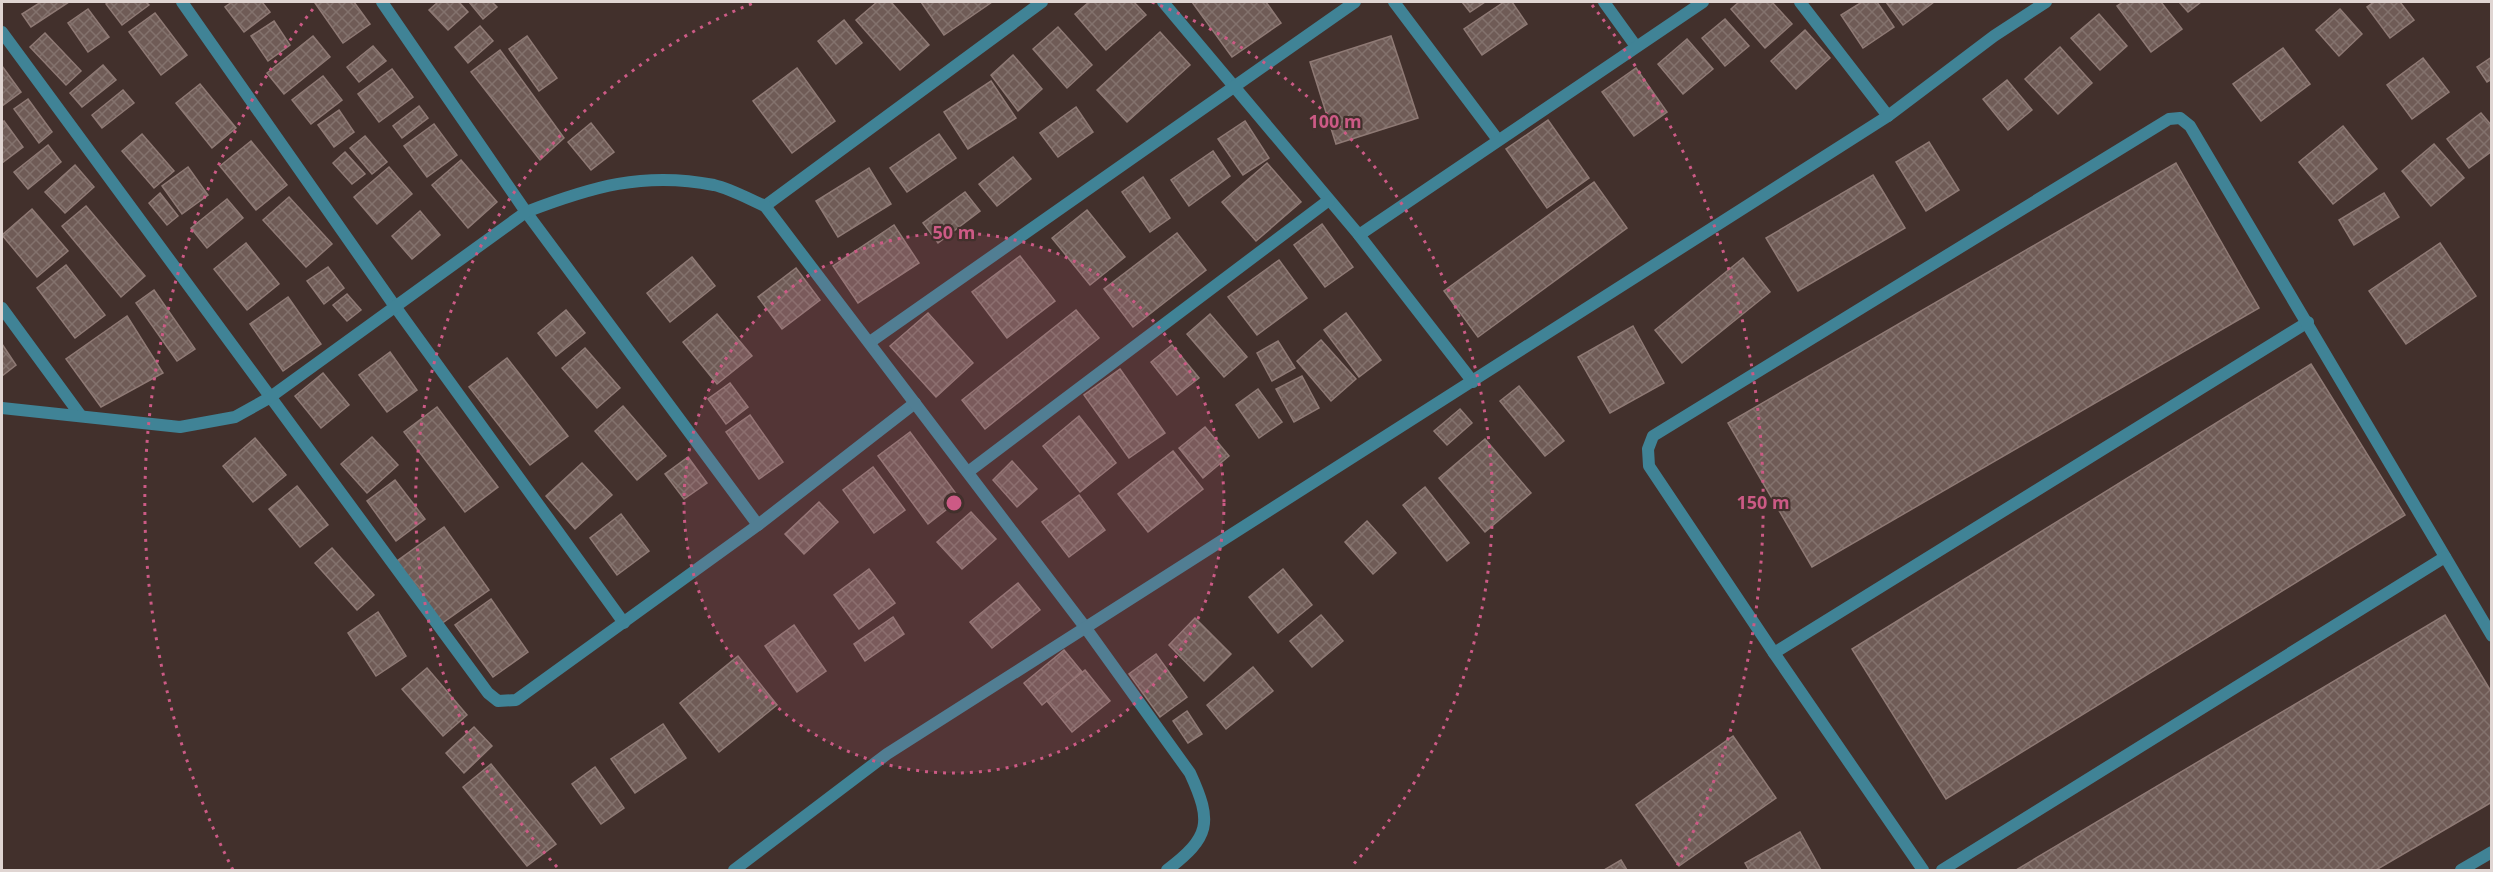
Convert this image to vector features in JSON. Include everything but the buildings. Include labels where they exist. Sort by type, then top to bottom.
[{"type":"street","points":[[182,2],[394,305],[624,623]]},
{"type":"street","points":[[382,2],[526,212],[758,525]]},
{"type":"street","points":[[765,206],[1042,2]]},
{"type":"street","points":[[1163,2],[1359,235],[1473,382]]},
{"type":"street","points":[[870,342],[1355,2]]},
{"type":"street","points":[[1394,2],[1497,140]]},
{"type":"street","points":[[1604,2],[1635,45]]},
{"type":"street","points":[[1359,235],[1635,45],[1702,2]]},
{"type":"street","points":[[1800,2],[1888,116]]},
{"type":"street","points":[[734,870],[887,754],[1888,116],[1994,36],[2046,2]]},
{"type":"street","points":[[2,32],[269,398],[488,693],[498,701],[516,700],[624,623],[758,525],[915,403]]},
{"type":"street","points":[[1923,870],[1649,466],[1648,449],[1653,436],[2169,119],[2180,118],[2190,126],[2492,636]]},
{"type":"street","points":[[2,408],[180,427],[236,417],[269,398],[394,305],[526,212],[567,196],[601,187],[663,178],[716,186],[765,206],[968,472],[1190,773],[1199,793],[1204,813],[1203,833],[1192,851],[1167,870]]},
{"type":"street","points":[[968,472],[1329,200]]},
{"type":"street","points":[[2,308],[81,416]]},
{"type":"street","points":[[1774,653],[2308,322]]},
{"type":"street","points":[[1942,870],[2445,557]]},
{"type":"street","points":[[2461,870],[2492,852]]}]
